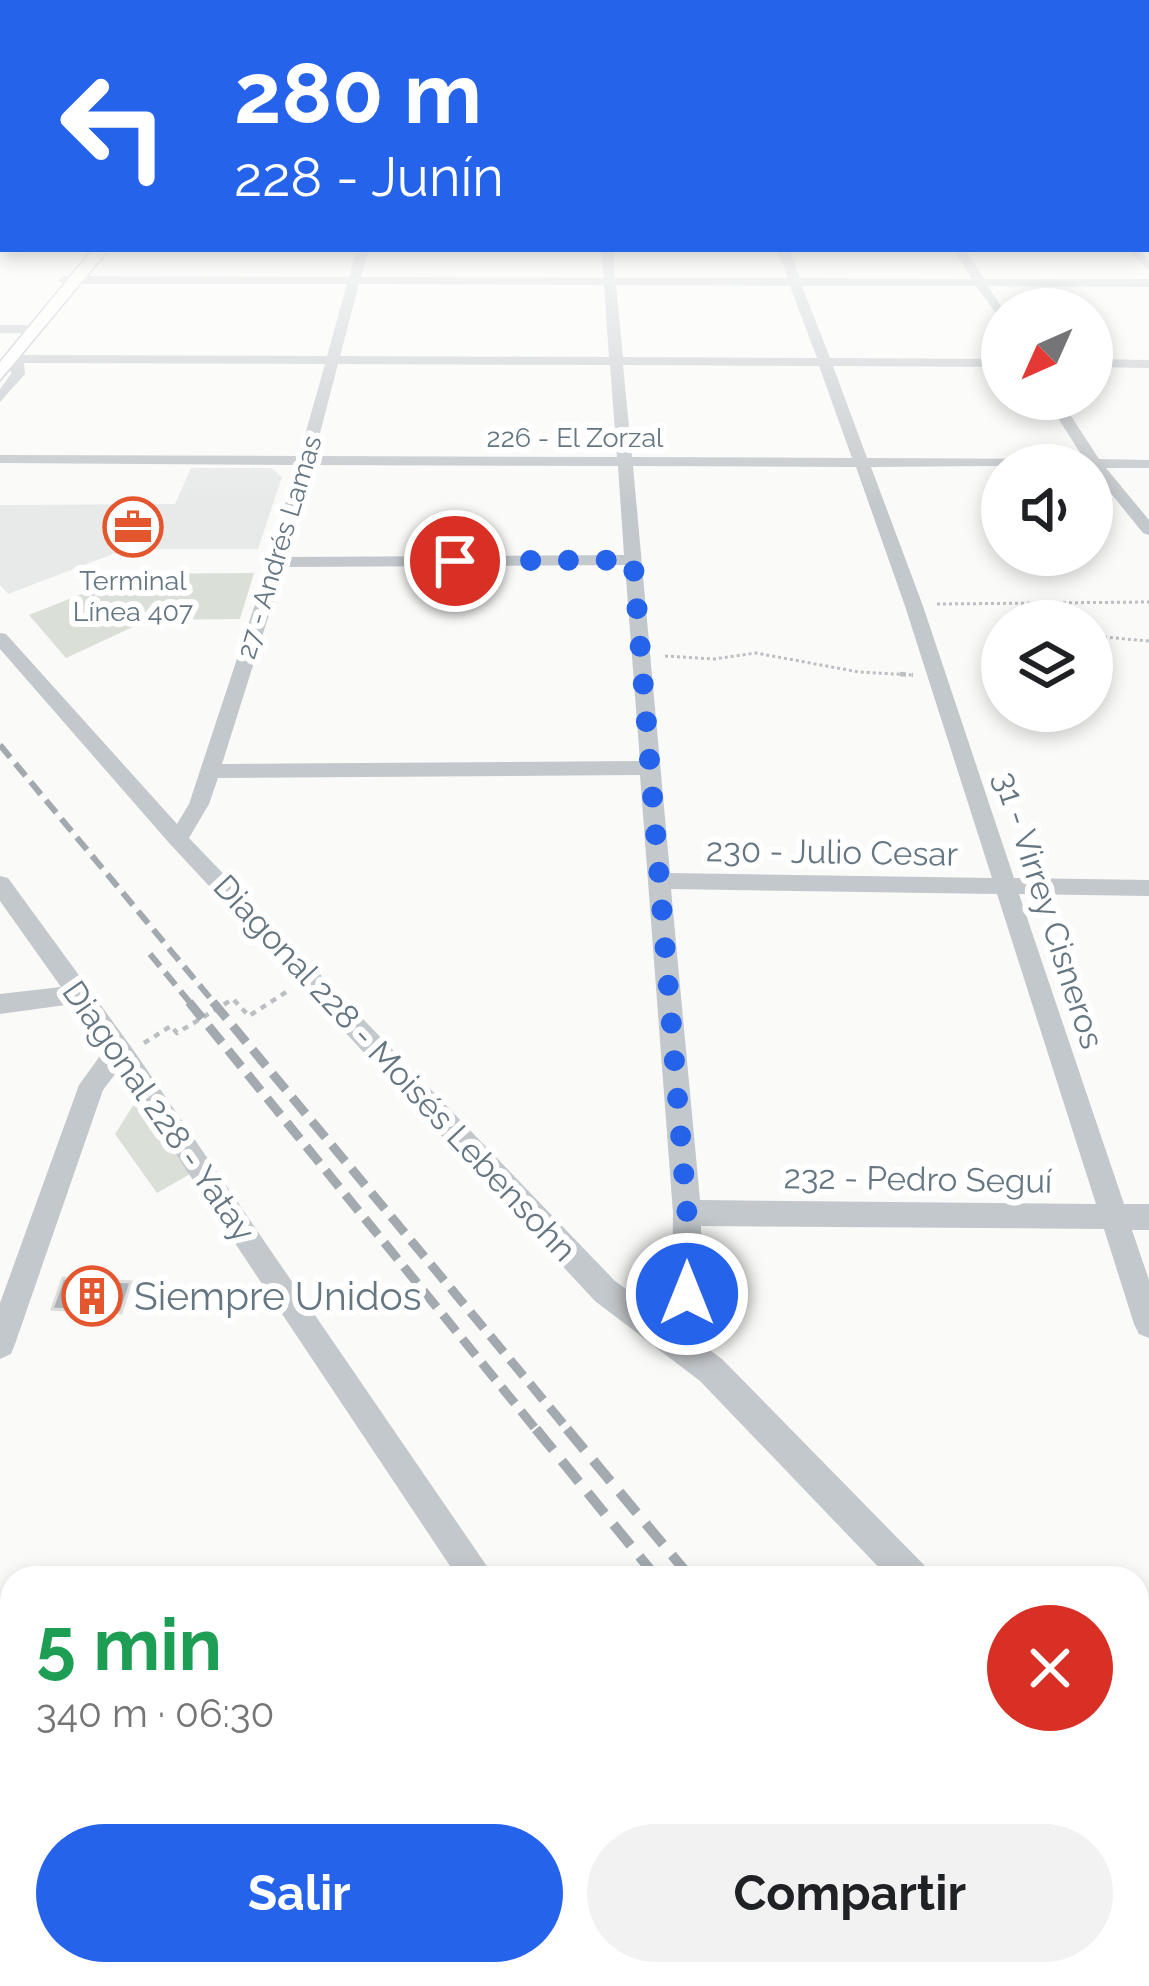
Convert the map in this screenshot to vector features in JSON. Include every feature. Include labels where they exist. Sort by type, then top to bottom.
[{"type":"main road","points":[[0,374],[4,360],[32,323]]},
{"type":"main road","points":[[4,360],[35,323]]},
{"type":"street","name":"27 - Andrés Lamas","points":[[178,839],[209,771],[277,562],[342,323]]},
{"type":"street","points":[[614,323],[687,1213],[687,1294],[676,1342]]},
{"type":"street","name":"31 - Virrey Cisneros","points":[[809,323],[914,605],[1149,1324]]},
{"type":"street","points":[[0,328],[26,329]]},
{"type":"street","points":[[4,360],[981,363]]},
{"type":"street","points":[[0,398],[18,374],[4,360]]},
{"type":"street","points":[[1113,364],[1149,364]]},
{"type":"street","name":"226 - El Zorzal","points":[[0,460],[981,463]]},
{"type":"street","name":"226 - El Zorzal","points":[[1113,464],[1149,464]]},
{"type":"street","points":[[1113,486],[1149,530]]},
{"type":"street","points":[[277,562],[633,560]]},
{"type":"street","name":"Diagonal 228 - Moisés Lebensohn","points":[[0,638],[178,839],[605,1291],[711,1370],[901,1566]]},
{"type":"street","points":[[209,771],[648,768]]},
{"type":"street","name":"230 - Julio Cesar","points":[[658,881],[1149,888]]},
{"type":"street","name":"Diagonal 228 - Yatay","points":[[0,884],[119,1050],[470,1566]]},
{"type":"street","points":[[0,1004],[78,994]]},
{"type":"street","points":[[0,1344],[9,1292],[92,1085],[119,1050]]},
{"type":"street","name":"232 - Pedro Seguí","points":[[687,1213],[1149,1217]]},
{"type":"path","points":[[914,605],[1149,602]]},
{"type":"path","points":[[1113,638],[1149,641]]},
{"type":"path","points":[[644,655],[714,659],[756,653],[859,672],[937,676]]},
{"type":"path","points":[[150,1039],[171,1026],[177,1034],[233,999],[249,1016],[279,997]]},
{"type":"shaded area","name":"Terminal Línea 407","points":[[191,468],[271,468],[282,477],[258,549],[126,549],[8,594],[0,585],[0,505],[175,504]]},
{"type":"shaded area","points":[[254,573],[240,619],[148,620],[66,658],[29,615],[132,574]]},
{"type":"shaded area","points":[[136,1101],[190,1174],[157,1193],[115,1134]]},
{"type":"building","name":"Siempre Unidos","points":[[63,1278],[131,1282],[121,1313],[52,1309]]},
{"type":"railway","points":[[0,745],[216,1005]]},
{"type":"railway","points":[[150,954],[192,1005]]},
{"type":"railway","points":[[189,1002],[538,1432]]},
{"type":"railway","points":[[213,1002],[570,1432]]},
{"type":"railway","points":[[536,1429],[647,1566]]},
{"type":"railway","points":[[567,1429],[681,1566]]},
{"type":"place","name":"Terminal Línea 407","points":[[133,527]]},
{"type":"place","name":"Siempre Unidos","points":[[92,1296]]},
{"type":"route","points":[[455,561],[633,560],[687,1213],[687,1294]]}]
